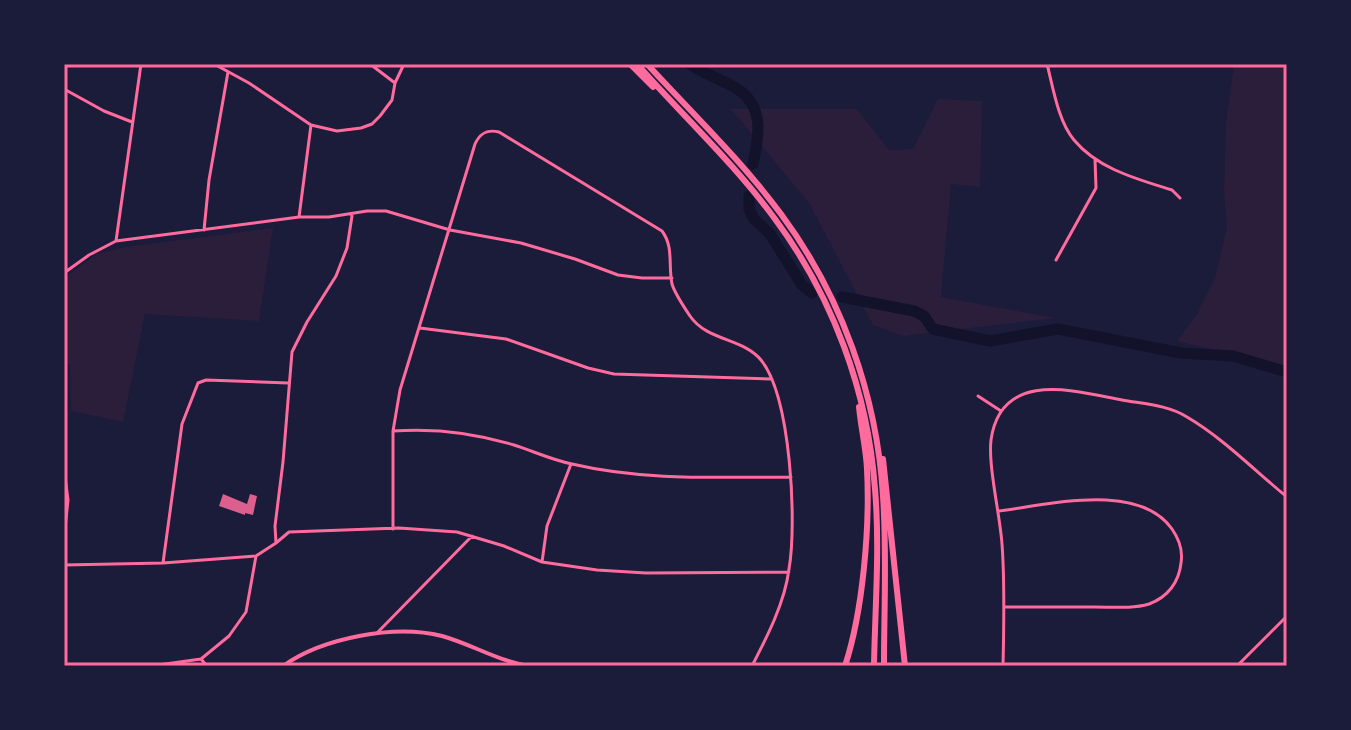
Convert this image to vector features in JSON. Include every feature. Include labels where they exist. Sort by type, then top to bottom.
[{"type":"highway","points":[[630,64],[676,107]]},
{"type":"highway","points":[[637,64],[749,187],[790,240],[827,308],[855,380],[868,434],[876,500],[874,666]]},
{"type":"highway","points":[[647,64],[754,181],[801,243],[847,333],[886,474],[905,666]]},
{"type":"highway","points":[[845,666],[858,614],[867,498],[866,456],[855,380]]},
{"type":"highway","points":[[873,418],[883,496],[884,666]]},
{"type":"street","points":[[116,241],[141,64]]},
{"type":"street","points":[[214,64],[311,125],[337,131],[372,124],[392,100],[395,83],[404,64]]},
{"type":"street","points":[[370,64],[395,83]]},
{"type":"street","points":[[1047,64],[1063,119],[1073,139],[1112,169],[1172,190],[1180,198]]},
{"type":"street","points":[[204,230],[209,180],[228,72]]},
{"type":"street","points":[[64,89],[104,111],[133,122]]},
{"type":"street","points":[[299,217],[311,125]]},
{"type":"street","points":[[393,529],[393,431],[400,390],[478,136],[494,131],[509,136],[662,231],[670,249],[673,286],[698,327],[756,355],[772,379],[791,477],[793,522],[789,572],[769,630],[752,666]]},
{"type":"street","points":[[1056,260],[1096,188],[1095,158]]},
{"type":"street","points":[[64,273],[116,241],[299,217],[386,211],[450,230],[521,243],[618,275],[672,278]]},
{"type":"street","points":[[276,543],[275,526],[292,352],[336,276],[347,248],[352,215]]},
{"type":"street","points":[[420,328],[506,339],[614,374],[772,379]]},
{"type":"street","points":[[163,563],[182,424],[198,383],[206,380],[288,383]]},
{"type":"street","points":[[1003,666],[1004,607],[999,511],[991,440],[1002,412],[1012,401],[1050,388],[1171,409],[1197,423],[1287,497]]},
{"type":"street","points":[[978,396],[1002,412]]},
{"type":"street","points":[[393,431],[424,429],[454,432],[510,444],[571,464],[663,477],[791,477]]},
{"type":"street","points":[[542,562],[547,526],[571,464]]},
{"type":"street","points":[[64,469],[68,500],[64,538]]},
{"type":"street","points":[[999,511],[1094,500],[1127,503],[1158,515],[1174,534],[1182,556],[1174,585],[1165,596],[1151,603],[1123,607],[1004,607]]},
{"type":"street","points":[[64,565],[163,563],[256,556],[289,532],[433,529],[472,536],[542,562],[597,570],[646,573],[789,572]]},
{"type":"street","points":[[375,635],[472,536]]},
{"type":"street","points":[[151,666],[201,659],[229,636],[246,612],[256,556]]},
{"type":"street","points":[[1239,665],[1287,616]]},
{"type":"street","points":[[283,666],[321,645],[411,632],[443,636],[529,666]]},
{"type":"street","points":[[201,659],[207,666]]},
{"type":"shaded area","points":[[1234,64],[1287,64],[1287,367],[1177,341],[1197,314],[1215,278],[1227,227],[1224,192],[1226,123]]},
{"type":"shaded area","points":[[938,99],[982,101],[980,187],[951,184],[941,297],[1055,318],[903,336],[873,325],[809,203],[731,109],[857,109],[889,150],[913,149]]},
{"type":"shaded area","points":[[273,228],[259,321],[145,314],[123,422],[71,411],[70,364],[64,365],[64,278],[97,254],[126,247]]},
{"type":"building","points":[[223,494],[247,504],[250,494],[257,496],[253,515],[219,506]]},
{"type":"waterway","points":[[690,64],[736,88],[752,104],[758,122],[753,164]]},
{"type":"waterway","points":[[749,196],[749,209],[754,219],[770,234],[802,285],[812,293]]},
{"type":"waterway","points":[[842,297],[914,311],[924,316],[933,329],[990,341],[1058,329],[1181,353],[1233,356],[1287,372]]}]
